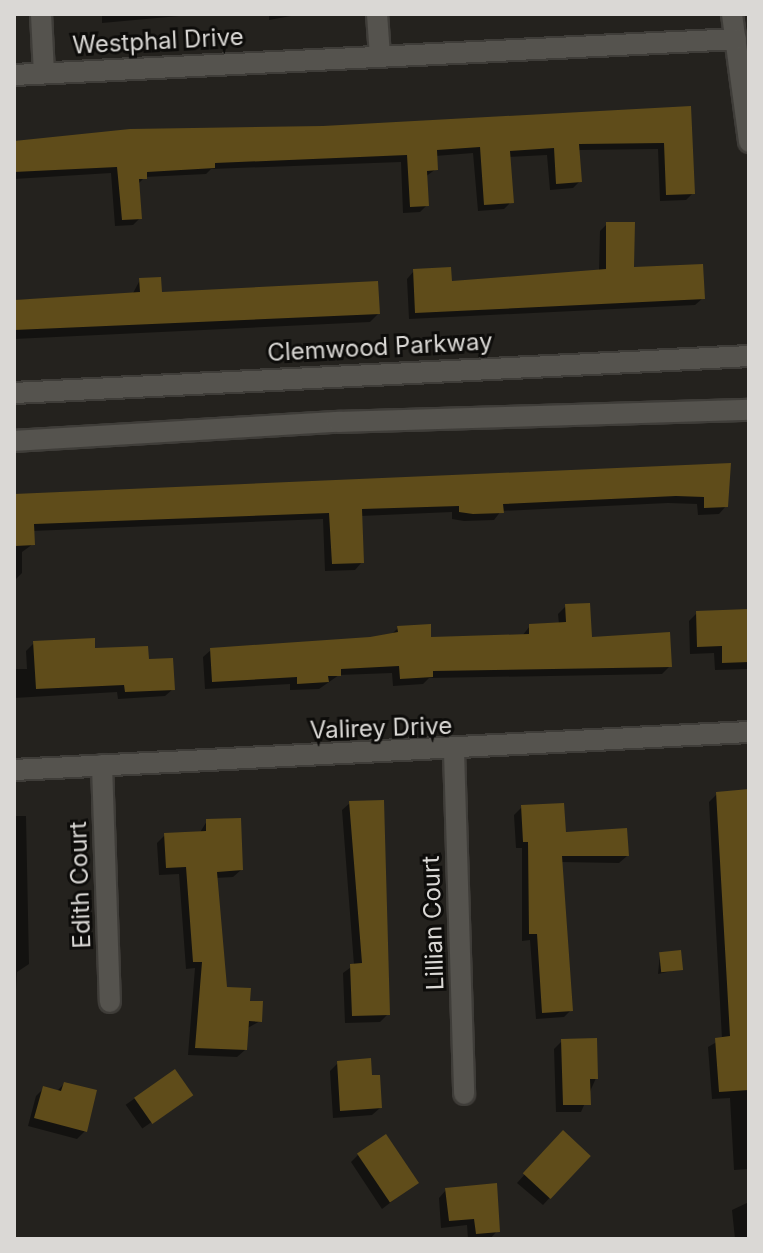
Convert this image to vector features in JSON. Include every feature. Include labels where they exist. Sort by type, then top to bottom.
[{"type":"street","points":[[41,14],[44,73]]},
{"type":"street","points":[[377,14],[380,56]]},
{"type":"street","points":[[732,14],[749,142]]},
{"type":"street","name":"Westphal Drive","points":[[14,75],[736,39]]},
{"type":"street","name":"Clemwood Parkway","points":[[14,393],[749,356]]},
{"type":"street","points":[[14,441],[338,422],[749,410]]},
{"type":"street","name":"Valirey Drive","points":[[14,770],[454,751],[749,732]]},
{"type":"street","name":"Lillian Court","points":[[454,751],[464,1094]]},
{"type":"street","name":"Edith Court","points":[[102,765],[110,1002]]},
{"type":"building","points":[[691,106],[695,194],[666,195],[664,143],[579,144],[582,182],[556,184],[554,148],[510,151],[514,203],[484,205],[480,147],[437,150],[438,170],[427,171],[429,206],[410,207],[407,155],[215,163],[215,168],[147,172],[147,179],[139,179],[142,219],[122,220],[117,167],[14,172],[14,141],[130,129],[323,126]]},
{"type":"building","points":[[606,222],[635,222],[634,267],[703,264],[705,299],[415,313],[413,269],[451,267],[452,281],[606,269]]},
{"type":"building","points":[[161,277],[162,292],[378,281],[380,314],[14,330],[14,300],[140,292],[139,278]]},
{"type":"building","points":[[731,463],[728,507],[704,508],[704,497],[676,496],[503,504],[504,513],[459,512],[459,506],[362,509],[364,563],[332,564],[329,513],[34,524],[35,545],[15,546],[14,494]]},
{"type":"building","points":[[590,603],[592,637],[670,632],[672,667],[433,671],[433,677],[400,679],[399,666],[341,669],[341,676],[328,676],[329,682],[297,684],[297,677],[212,682],[210,648],[370,637],[398,632],[397,626],[431,624],[431,637],[529,634],[529,624],[566,622],[565,604]]},
{"type":"building","points":[[749,609],[749,662],[722,663],[722,646],[697,647],[696,611]]},
{"type":"building","points":[[95,638],[95,648],[148,646],[149,659],[173,658],[175,690],[125,692],[124,685],[36,689],[33,641]]},
{"type":"building","points":[[749,789],[749,1090],[719,1092],[715,1038],[730,1036],[716,792]]},
{"type":"building","points":[[384,800],[390,1015],[352,1016],[350,964],[362,963],[349,801]]},
{"type":"building","points":[[564,803],[566,832],[627,828],[629,856],[562,856],[573,1011],[542,1013],[537,934],[529,934],[528,842],[523,842],[521,805]]},
{"type":"building","points":[[241,818],[243,870],[217,872],[227,987],[251,988],[250,1001],[263,1001],[262,1022],[249,1021],[247,1050],[195,1048],[202,962],[193,962],[186,867],[166,868],[164,833],[206,831],[206,819]]},
{"type":"building","points":[[681,950],[683,970],[661,972],[659,952]]},
{"type":"building","points":[[597,1038],[598,1079],[590,1079],[591,1105],[563,1105],[561,1039]]},
{"type":"building","points":[[371,1058],[372,1075],[380,1075],[382,1108],[340,1111],[337,1061]]},
{"type":"building","points":[[175,1069],[193,1095],[152,1124],[134,1098]]},
{"type":"building","points":[[64,1082],[97,1090],[87,1132],[34,1118],[43,1086],[61,1091]]},
{"type":"building","points":[[563,1130],[591,1156],[551,1199],[523,1173]]},
{"type":"building","points":[[386,1134],[419,1183],[390,1202],[357,1154]]},
{"type":"building","points":[[497,1183],[500,1232],[476,1234],[474,1219],[449,1221],[445,1188]]}]
